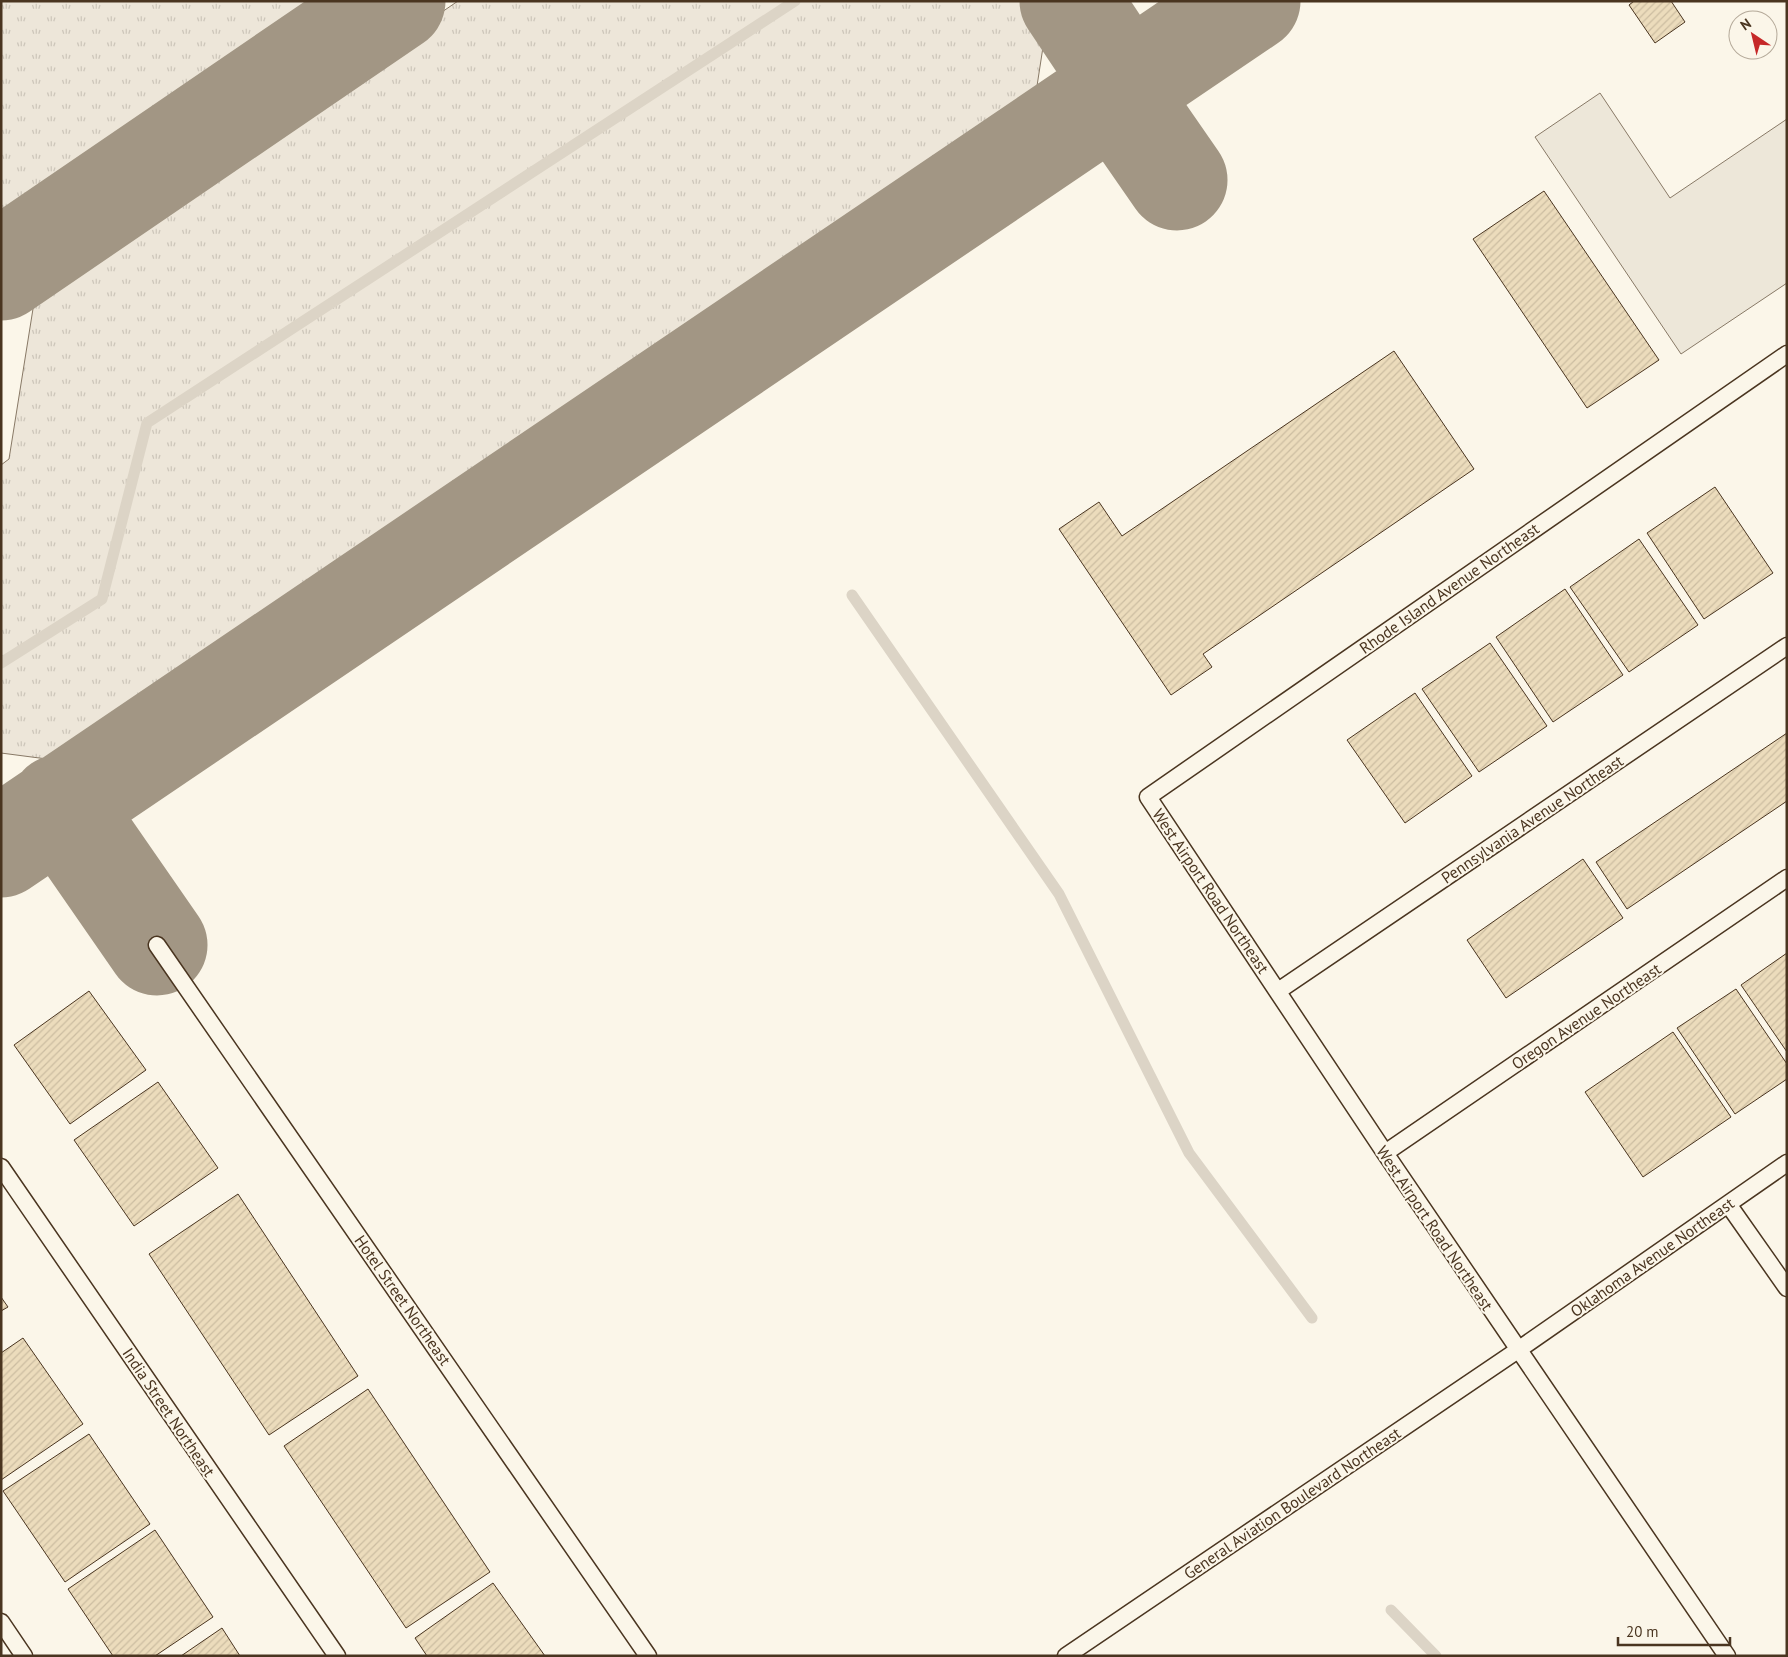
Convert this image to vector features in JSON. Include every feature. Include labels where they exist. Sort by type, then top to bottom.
[{"type":"lane","name":"Rhode Island Avenue Northeast","points":[[1148,797],[1787,354]]},
{"type":"lane","name":"Pennsylvania Avenue Northeast","points":[[1278,992],[1787,646]]},
{"type":"lane","name":"West Airport Road Northeast","points":[[1148,797],[1384,1153],[1727,1656]]},
{"type":"lane","name":"Oregon Avenue Northeast","points":[[1384,1153],[1787,878]]},
{"type":"lane","name":"Hotel Street Northeast","points":[[157,945],[648,1656]]},
{"type":"lane","name":"Oklahoma Avenue Northeast","points":[[1518,1350],[1787,1163]]},
{"type":"lane","name":"India Street Northeast","points":[[1,1167],[337,1656]]},
{"type":"lane","points":[[1728,1204],[1787,1288]]},
{"type":"lane","name":"General Aviation Boulevard Northeast","points":[[1066,1656],[1518,1350]]},
{"type":"lane","points":[[1,1622],[24,1656]]},
{"type":"green space","points":[[1,1],[319,1],[1,216]]},
{"type":"green space","points":[[458,1],[1026,1],[1045,34],[1037,86],[1002,122],[86,745],[47,759],[1,753],[1,465],[9,459],[36,290]]},
{"type":"shaded area","points":[[1600,93],[1670,198],[1787,119],[1787,283],[1681,354],[1535,137]]},
{"type":"building","points":[[1634,1],[1671,1],[1685,22],[1655,43],[1629,5]]},
{"type":"building","points":[[1544,191],[1659,360],[1587,408],[1473,239]]},
{"type":"building","points":[[1394,351],[1474,469],[1203,654],[1212,667],[1171,695],[1059,529],[1099,502],[1122,536]]},
{"type":"building","points":[[1715,487],[1773,573],[1704,619],[1647,533]]},
{"type":"building","points":[[1639,539],[1698,625],[1629,672],[1570,587]]},
{"type":"building","points":[[1565,589],[1623,675],[1553,722],[1496,637]]},
{"type":"building","points":[[1490,643],[1547,726],[1479,772],[1422,689]]},
{"type":"building","points":[[1415,693],[1472,776],[1405,823],[1347,740]]},
{"type":"building","points":[[1787,733],[1787,801],[1627,909],[1596,862]]},
{"type":"building","points":[[1583,859],[1623,918],[1506,998],[1467,940]]},
{"type":"building","points":[[1787,953],[1787,1052],[1741,985]]},
{"type":"building","points":[[1736,989],[1787,1064],[1787,1079],[1735,1114],[1677,1028]]},
{"type":"building","points":[[89,991],[146,1070],[70,1124],[14,1045]]},
{"type":"building","points":[[1673,1032],[1731,1117],[1643,1177],[1585,1092]]},
{"type":"building","points":[[158,1082],[218,1168],[134,1226],[74,1140]]},
{"type":"building","points":[[238,1194],[358,1376],[269,1435],[149,1254]]},
{"type":"building","points":[[1,1297],[8,1307],[1,1311]]},
{"type":"building","points":[[23,1338],[83,1424],[1,1480],[1,1353]]},
{"type":"building","points":[[368,1389],[490,1572],[406,1628],[284,1446]]},
{"type":"building","points":[[89,1434],[150,1524],[65,1582],[3,1491]]},
{"type":"building","points":[[155,1530],[213,1617],[155,1656],[113,1656],[68,1589]]},
{"type":"building","points":[[493,1583],[545,1656],[427,1656],[415,1638]]},
{"type":"building","points":[[222,1628],[240,1656],[181,1656]]},
{"type":"waterway","points":[[1,663],[102,599],[147,423],[795,1]]},
{"type":"waterway","points":[[852,595],[1059,894],[1189,1153],[1312,1318]]},
{"type":"waterway","points":[[1391,1610],[1436,1656]]},
{"type":"taxiway","points":[[1,270],[395,1]]},
{"type":"taxiway","points":[[1070,1],[1126,85]]},
{"type":"taxiway","points":[[1,847],[1250,1]]},
{"type":"taxiway","points":[[1116,92],[1177,180]]},
{"type":"taxiway","points":[[60,805],[157,945]]}]
